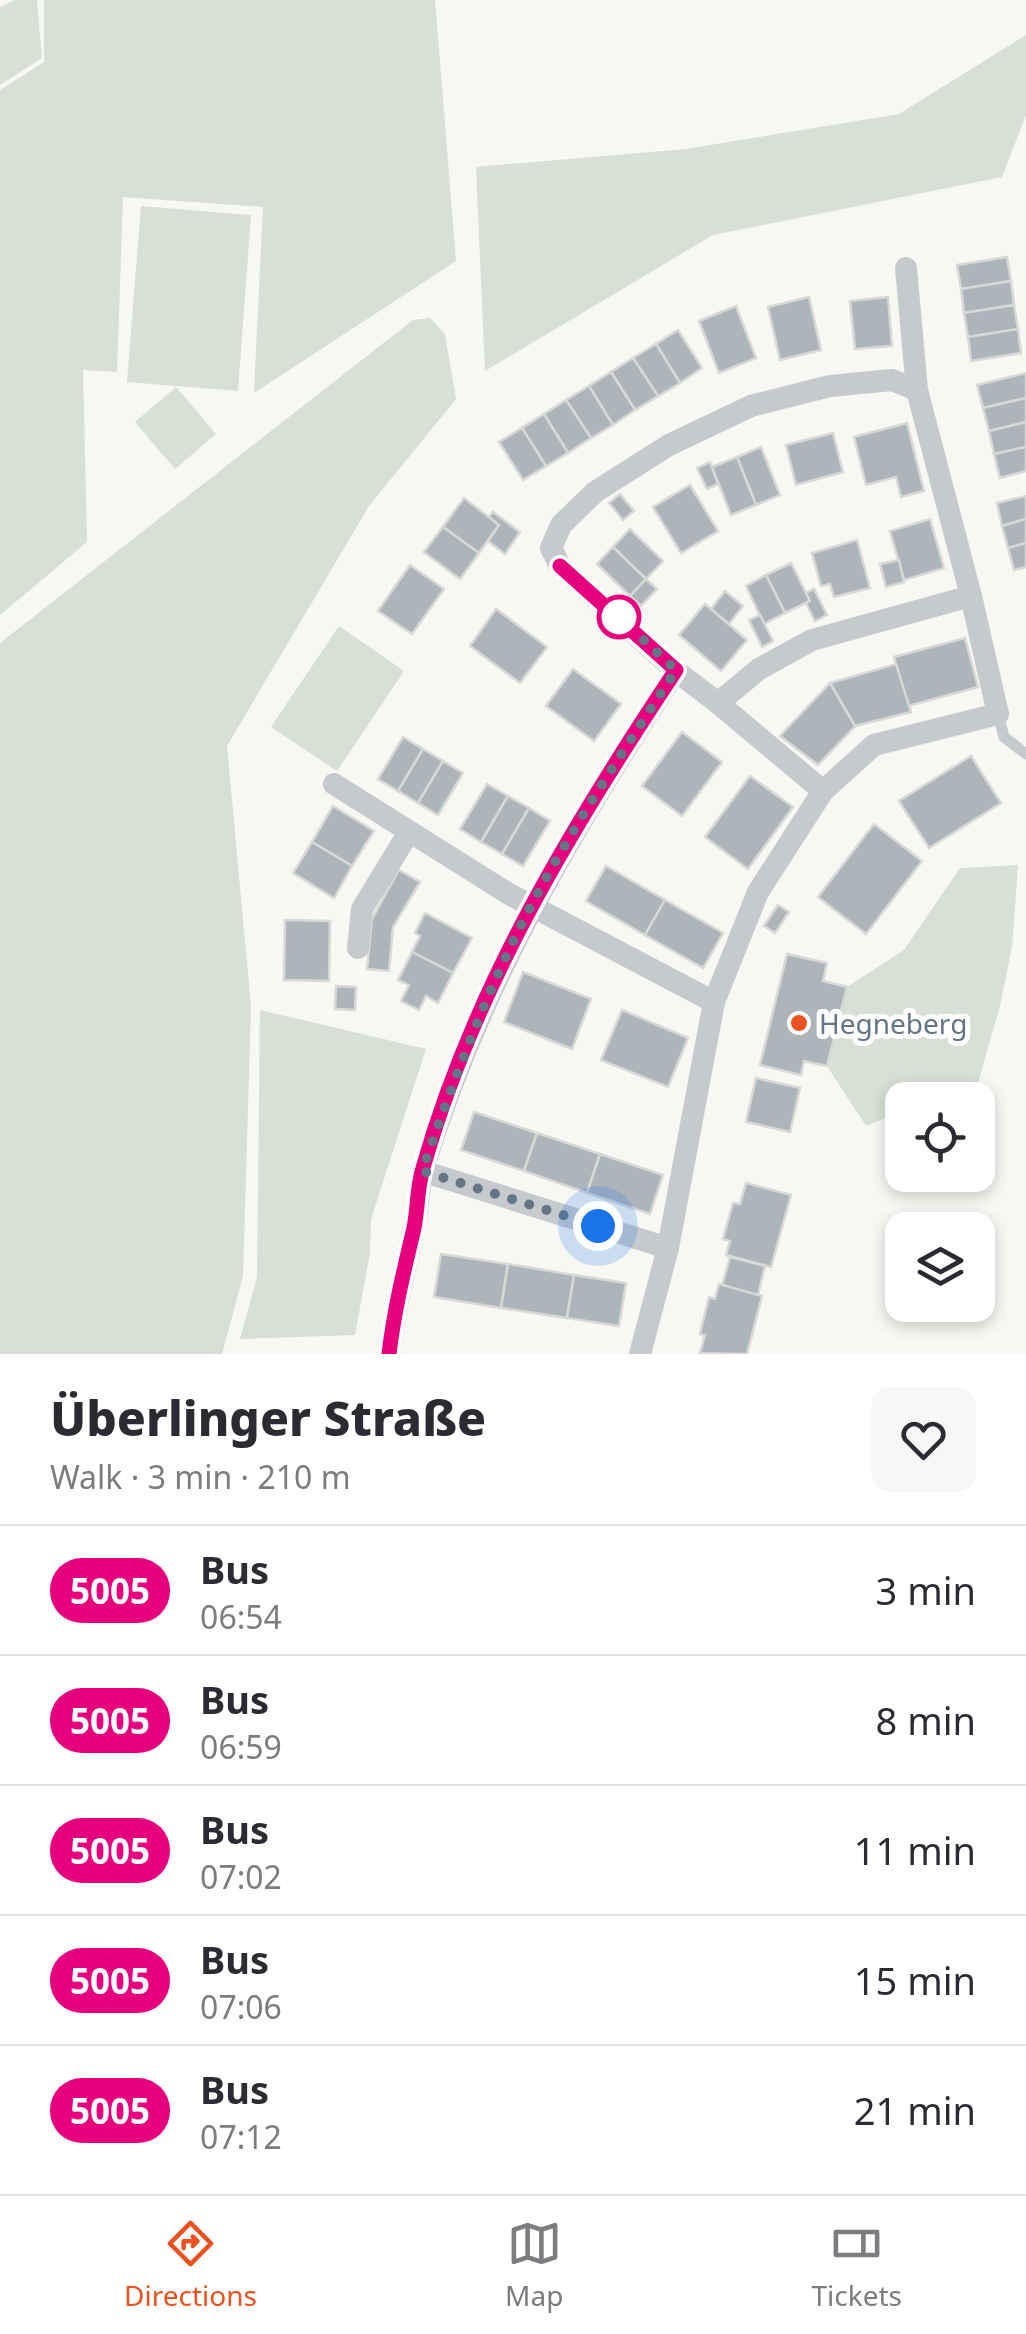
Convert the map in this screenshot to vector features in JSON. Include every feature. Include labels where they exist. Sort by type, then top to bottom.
[{"type":"street","points":[[640,1354],[668,1248],[714,1002],[758,892],[823,791],[874,745],[998,714],[918,390],[906,268]]},
{"type":"street","points":[[823,791],[676,670],[560,566],[551,548],[561,524],[596,492],[669,445],[751,406],[830,386],[892,380],[918,390]]},
{"type":"street","points":[[718,703],[759,670],[812,640],[971,596]]},
{"type":"street","points":[[389,1354],[417,1216],[422,1171],[469,1038],[531,905],[597,789],[676,670]]},
{"type":"street","points":[[334,784],[531,905],[714,1002]]},
{"type":"street","points":[[358,948],[362,909],[409,832]]},
{"type":"street","points":[[422,1171],[668,1248]]},
{"type":"lane","points":[[998,714],[1004,737],[1026,754]]},
{"type":"shaded area","points":[[15,0],[37,0],[42,58],[0,85],[0,7]]},
{"type":"shaded area","points":[[44,0],[435,0],[456,261],[254,393],[263,207],[123,197],[117,372],[83,370],[87,542],[0,615],[0,90],[44,62]]},
{"type":"shaded area","points":[[1026,35],[1026,115],[1002,177],[713,235],[485,371],[476,167],[686,149],[899,114]]},
{"type":"shaded area","points":[[141,206],[251,215],[238,391],[127,382]]},
{"type":"shaded area","points":[[430,318],[445,334],[456,399],[369,506],[227,746],[251,1006],[243,1276],[222,1354],[0,1354],[0,643],[413,320]]},
{"type":"shaded area","points":[[176,387],[216,434],[175,469],[135,422]]},
{"type":"shaded area","points":[[339,626],[404,671],[337,771],[271,727]]},
{"type":"shaded area","points":[[1018,865],[1012,947],[978,1082],[885,1082],[885,1118],[866,1126],[827,1066],[847,987],[904,950],[960,868]]},
{"type":"shaded area","points":[[260,1010],[426,1049],[371,1219],[370,1253],[355,1335],[240,1339],[257,1277]]},
{"type":"building","points":[[1007,257],[1011,281],[961,289],[957,265]]},
{"type":"building","points":[[1011,281],[1014,305],[964,313],[961,289]]},
{"type":"building","points":[[809,297],[821,350],[780,360],[768,307]]},
{"type":"building","points":[[888,297],[892,346],[855,349],[850,301]]},
{"type":"building","points":[[1014,305],[1018,329],[968,337],[964,313]]},
{"type":"building","points":[[736,306],[756,358],[719,373],[699,321]]},
{"type":"building","points":[[1018,329],[1021,353],[971,361],[968,337]]},
{"type":"building","points":[[678,330],[702,368],[680,383],[656,344]]},
{"type":"building","points":[[656,344],[680,383],[658,396],[633,358]]},
{"type":"building","points":[[633,358],[658,396],[635,410],[611,372]]},
{"type":"building","points":[[611,372],[635,410],[613,425],[589,386]]},
{"type":"building","points":[[1026,373],[1026,398],[983,408],[977,385]]},
{"type":"building","points":[[589,386],[613,425],[591,438],[566,400]]},
{"type":"building","points":[[1026,398],[1026,422],[989,431],[983,408]]},
{"type":"building","points":[[566,400],[591,438],[568,453],[544,414]]},
{"type":"building","points":[[544,414],[568,453],[546,466],[522,428]]},
{"type":"building","points":[[1026,422],[1026,447],[994,454],[989,431]]},
{"type":"building","points":[[907,423],[924,491],[901,497],[896,477],[866,485],[854,437]]},
{"type":"building","points":[[522,428],[546,466],[523,480],[499,442]]},
{"type":"building","points":[[833,433],[843,472],[796,485],[786,445]]},
{"type":"building","points":[[761,447],[780,495],[756,505],[737,457]]},
{"type":"building","points":[[1026,447],[1026,471],[1000,478],[994,454]]},
{"type":"building","points":[[737,457],[756,505],[731,515],[712,467]]},
{"type":"building","points":[[710,462],[718,484],[707,489],[697,468]]},
{"type":"building","points":[[690,485],[718,531],[681,553],[653,507]]},
{"type":"building","points":[[620,494],[634,511],[623,520],[609,503]]},
{"type":"building","points":[[1026,496],[1026,519],[1002,526],[997,503]]},
{"type":"building","points":[[464,498],[499,525],[479,553],[443,527]]},
{"type":"building","points":[[493,512],[520,532],[505,554],[488,541],[499,525],[489,517]]},
{"type":"building","points":[[930,519],[944,568],[904,580],[890,531]]},
{"type":"building","points":[[1026,519],[1026,543],[1008,548],[1002,526]]},
{"type":"building","points":[[443,527],[479,553],[460,579],[424,552]]},
{"type":"building","points":[[630,529],[663,561],[646,579],[613,547]]},
{"type":"building","points":[[857,540],[870,588],[834,597],[830,584],[821,586],[812,553]]},
{"type":"building","points":[[1026,543],[1026,567],[1014,570],[1008,548]]},
{"type":"building","points":[[613,547],[646,579],[630,596],[597,564]]},
{"type":"building","points":[[899,560],[904,582],[886,587],[880,564]]},
{"type":"building","points":[[791,563],[810,601],[785,613],[766,575]]},
{"type":"building","points":[[410,565],[444,589],[412,634],[378,611]]},
{"type":"building","points":[[766,575],[785,613],[764,624],[746,586]]},
{"type":"building","points":[[646,579],[657,589],[641,606],[630,596]]},
{"type":"building","points":[[814,589],[827,615],[815,621],[806,603],[810,601],[806,593]]},
{"type":"building","points":[[725,591],[743,606],[729,624],[711,609]]},
{"type":"building","points":[[705,604],[747,640],[721,671],[679,635]]},
{"type":"building","points":[[496,609],[547,647],[520,683],[470,646]]},
{"type":"building","points":[[760,615],[773,641],[762,647],[749,620]]},
{"type":"building","points":[[965,638],[978,687],[908,706],[894,657]]},
{"type":"building","points":[[896,664],[911,712],[855,726],[830,683]]},
{"type":"building","points":[[573,669],[621,704],[594,741],[546,706]]},
{"type":"building","points":[[830,683],[855,726],[818,765],[780,736]]},
{"type":"building","points":[[682,732],[722,762],[682,816],[642,786]]},
{"type":"building","points":[[403,737],[423,749],[398,791],[378,779]]},
{"type":"building","points":[[423,749],[443,761],[418,803],[398,791]]},
{"type":"building","points":[[971,756],[1001,803],[929,848],[899,801]]},
{"type":"building","points":[[443,761],[463,773],[438,815],[418,803]]},
{"type":"building","points":[[750,776],[793,807],[748,869],[705,837]]},
{"type":"building","points":[[487,784],[508,796],[481,842],[460,829]]},
{"type":"building","points":[[508,796],[529,808],[502,854],[481,842]]},
{"type":"building","points":[[333,806],[374,831],[352,866],[312,842]]},
{"type":"building","points":[[529,808],[550,821],[523,866],[502,854]]},
{"type":"building","points":[[874,824],[922,861],[866,934],[818,897]]},
{"type":"building","points":[[312,842],[352,866],[334,898],[293,873]]},
{"type":"building","points":[[606,866],[665,900],[645,935],[586,901]]},
{"type":"building","points":[[399,870],[420,882],[393,927],[389,971],[367,969],[372,919]]},
{"type":"building","points":[[665,900],[723,933],[703,968],[645,935]]},
{"type":"building","points":[[778,905],[789,912],[775,933],[764,926]]},
{"type":"building","points":[[425,913],[472,938],[453,973],[412,952],[420,936],[415,933]]},
{"type":"building","points":[[285,920],[330,921],[329,981],[284,980]]},
{"type":"building","points":[[412,952],[453,973],[438,1003],[426,996],[419,1010],[401,1001],[409,985],[398,980]]},
{"type":"building","points":[[787,954],[827,963],[823,981],[847,987],[827,1066],[804,1061],[801,1075],[760,1065]]},
{"type":"building","points":[[523,972],[591,999],[572,1049],[504,1022]]},
{"type":"building","points":[[336,986],[356,987],[355,1010],[335,1009]]},
{"type":"building","points":[[622,1010],[688,1038],[668,1087],[601,1060]]},
{"type":"building","points":[[756,1078],[800,1088],[790,1132],[746,1122]]},
{"type":"building","points":[[474,1112],[537,1133],[524,1171],[461,1150]]},
{"type":"building","points":[[537,1133],[600,1154],[587,1193],[524,1171]]},
{"type":"building","points":[[600,1154],[663,1175],[650,1214],[587,1193]]},
{"type":"building","points":[[746,1183],[791,1195],[771,1267],[726,1255],[730,1241],[723,1239],[733,1203],[740,1204]]},
{"type":"building","points":[[441,1254],[508,1264],[501,1308],[434,1297]]},
{"type":"building","points":[[730,1257],[765,1266],[758,1295],[722,1286]]},
{"type":"building","points":[[508,1264],[574,1275],[567,1318],[501,1308]]},
{"type":"building","points":[[574,1275],[626,1283],[619,1326],[567,1318]]},
{"type":"building","points":[[719,1284],[762,1296],[747,1354],[700,1353],[705,1335],[700,1334],[709,1297],[715,1299]]},
{"type":"bus line","name":"5005","points":[[389,1354],[417,1216],[422,1171],[469,1038],[531,905],[597,789],[676,670],[560,566]]},
{"type":"place","name":"Hegneberg","points":[[799,1023]]},
{"type":"route","points":[[598,1226],[422,1171],[469,1038],[531,905],[597,789],[676,670],[619,617]]}]
